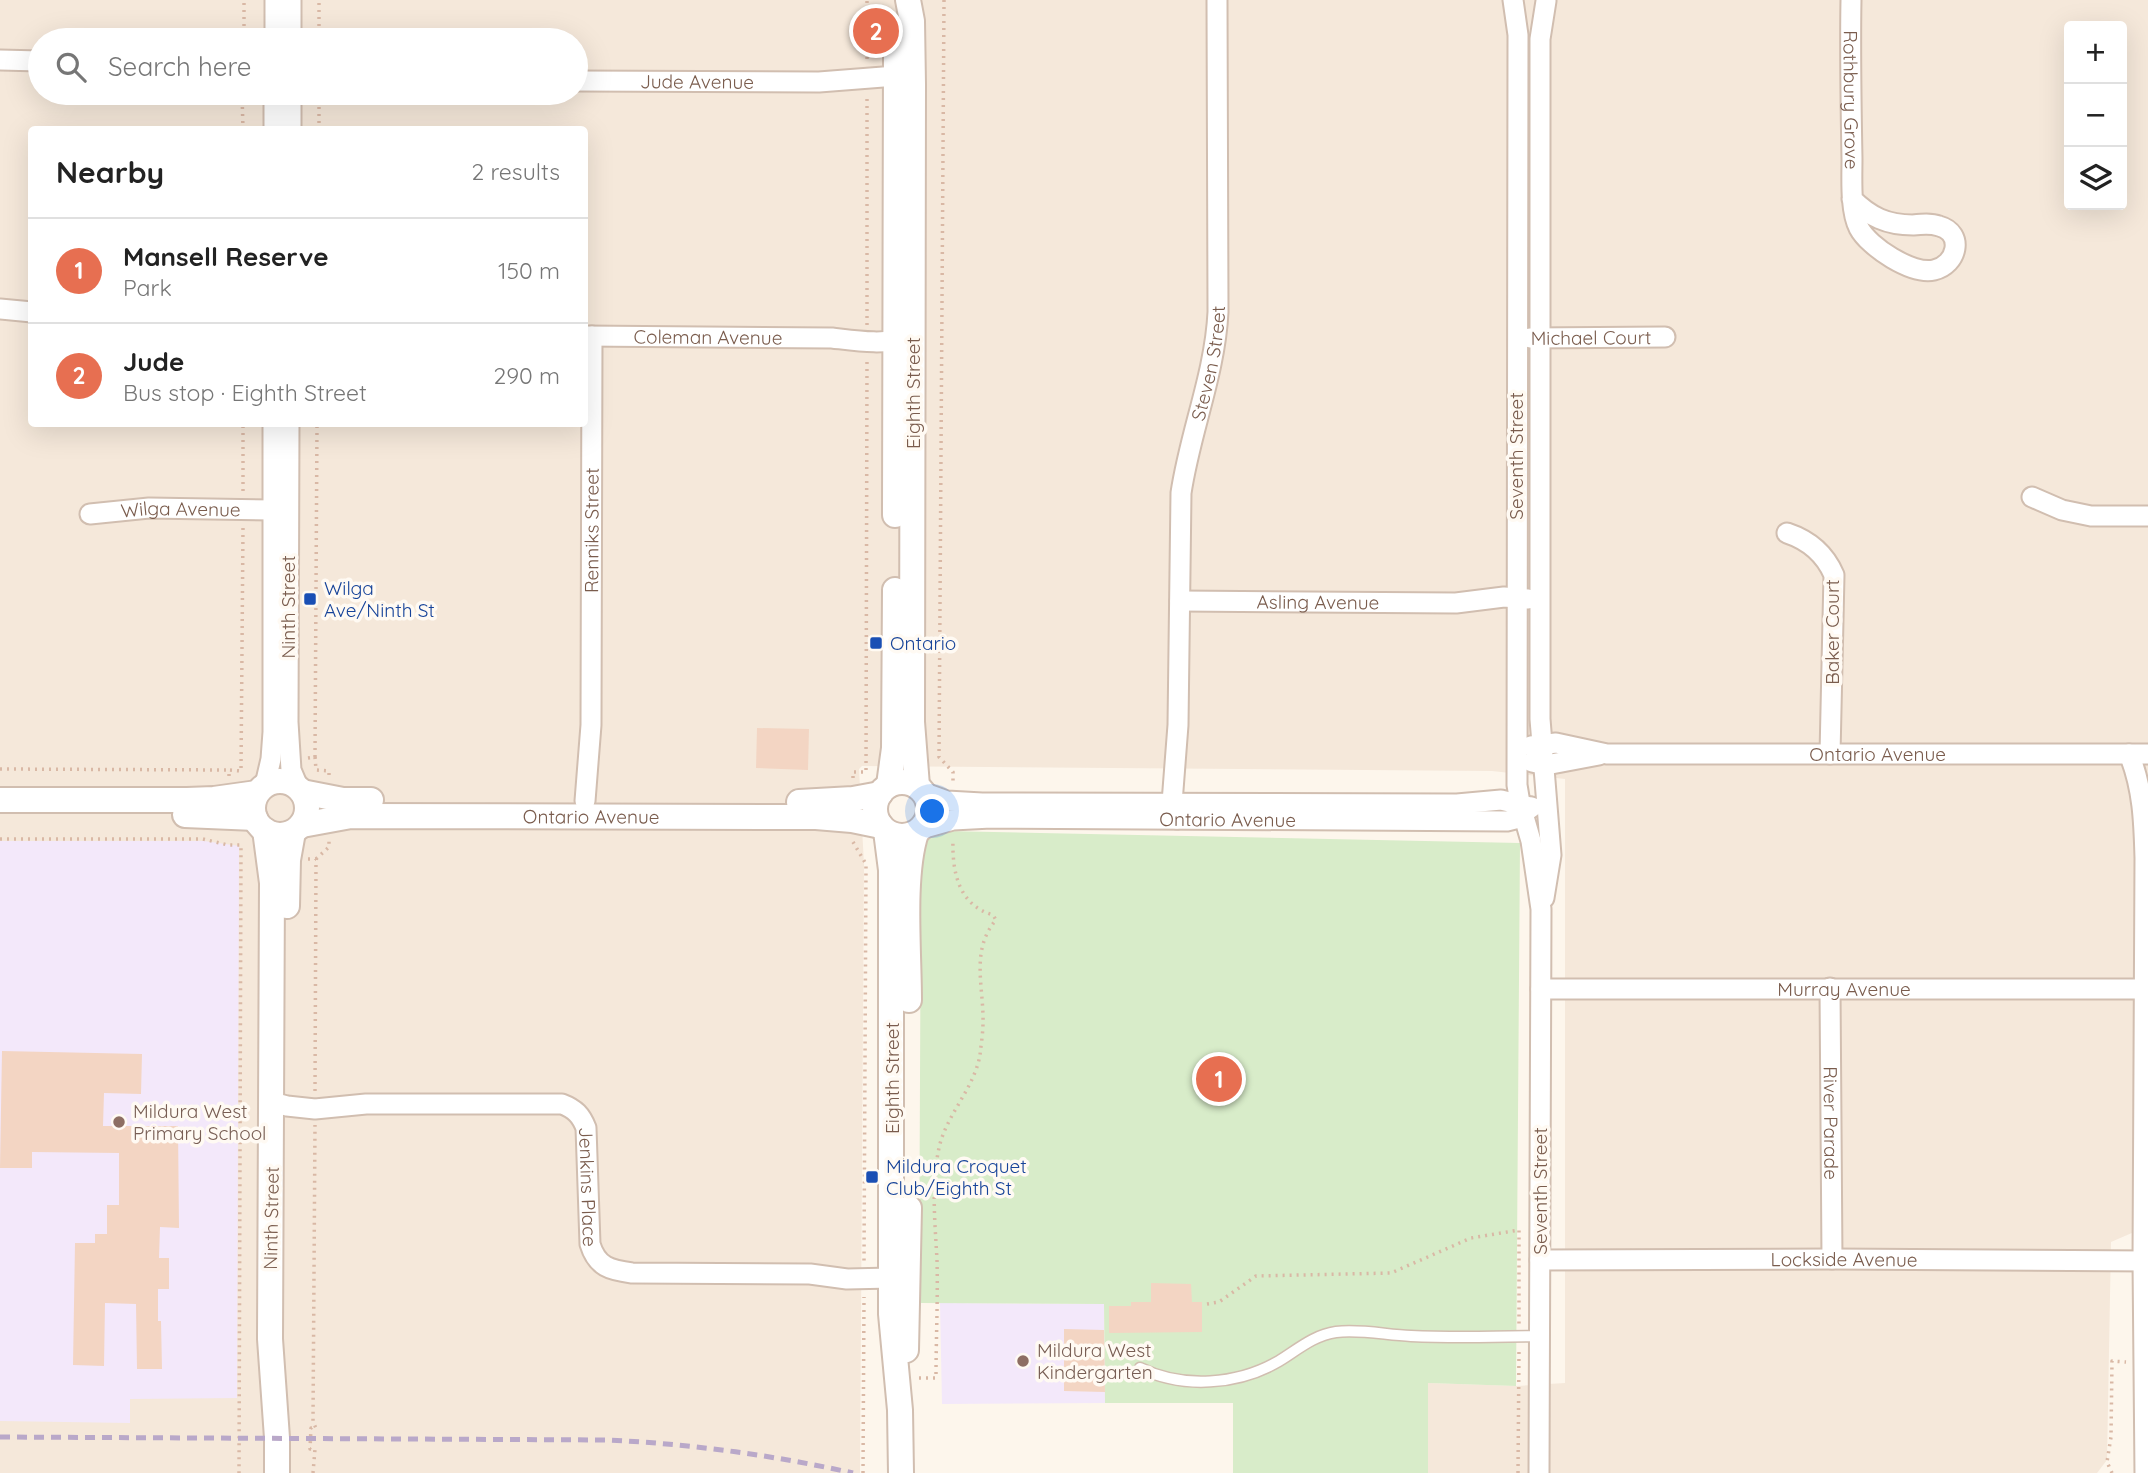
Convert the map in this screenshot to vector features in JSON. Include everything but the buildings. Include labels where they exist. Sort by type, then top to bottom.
[{"type":"street","points":[[275,0],[275,28]]},
{"type":"street","points":[[290,0],[291,28]]},
{"type":"street","name":"Eighth Street","points":[[884,789],[894,748],[901,337],[901,84],[897,23],[902,0]]},
{"type":"street","name":"Eighth Street","points":[[901,84],[912,21],[908,0]]},
{"type":"street","name":"Steven Street","points":[[1178,808],[1181,493],[1186,462],[1214,358],[1216,339],[1217,0]]},
{"type":"street","points":[[1514,0],[1532,6],[1546,1]]},
{"type":"street","name":"Seventh Street","points":[[1514,0],[1518,35],[1516,752],[1541,909],[1539,1473]]},
{"type":"street","name":"Rothbury Grove","points":[[1851,0],[1853,199],[1858,227],[1893,259],[1916,268],[1931,271],[1943,267],[1951,260],[1956,250],[1955,240],[1951,232],[1942,226],[1897,225],[1874,218],[1853,199]]},
{"type":"street","name":"Seventh Street","points":[[1541,909],[1549,877],[1549,822],[1541,744],[1540,603],[1540,39],[1546,1]]},
{"type":"street","points":[[0,60],[28,61]]},
{"type":"street","name":"Jude Avenue","points":[[588,81],[901,84]]},
{"type":"street","points":[[274,105],[274,126]]},
{"type":"street","points":[[291,105],[291,126]]},
{"type":"street","points":[[0,309],[28,312]]},
{"type":"street","name":"Coleman Avenue","points":[[588,336],[901,337]]},
{"type":"street","name":"Renniks Street","points":[[588,336],[591,801]]},
{"type":"street","name":"Eighth Street","points":[[901,337],[912,708],[921,789]]},
{"type":"street","name":"Michael Court","points":[[1517,338],[1665,337]]},
{"type":"street","name":"Ninth Street","points":[[273,427],[273,683],[280,759],[301,790]]},
{"type":"street","name":"Ninth Street","points":[[261,789],[280,759],[289,427]]},
{"type":"street","points":[[2032,498],[2062,510],[2091,516],[2148,516]]},
{"type":"street","name":"Wilga Avenue","points":[[90,514],[149,508],[272,510]]},
{"type":"street","name":"Baker Court","points":[[1787,533],[1810,544],[1829,564],[1833,575],[1830,754]]},
{"type":"street","name":"Asling Avenue","points":[[1180,601],[1516,603],[1525,609],[1540,603]]},
{"type":"street","name":"Ontario Avenue","points":[[1516,752],[1541,744],[1556,744],[1607,754],[2139,754]]},
{"type":"street","points":[[1516,752],[1533,762],[1543,764]]},
{"type":"street","name":"Ontario Avenue","points":[[1543,764],[1557,764],[1607,754]]},
{"type":"street","points":[[2139,754],[2137,773],[2144,822],[2146,989],[2143,1363],[2145,1473]]},
{"type":"street","points":[[0,800],[214,799],[261,789],[283,781],[301,790],[307,808],[297,828],[279,835],[260,824],[193,815],[0,815]]},
{"type":"street","points":[[903,781],[921,789],[930,808],[929,815],[918,831],[901,836],[884,828],[875,810],[884,789],[903,781]]},
{"type":"street","points":[[260,824],[253,809],[261,789]]},
{"type":"street","name":"Ontario Avenue","points":[[297,828],[351,816],[816,817],[852,809],[884,789]]},
{"type":"street","name":"Ontario Avenue","points":[[921,789],[953,811],[991,818],[1178,808],[1507,821],[1525,808]]},
{"type":"street","name":"Ontario Avenue","points":[[301,790],[343,800],[816,802],[852,809],[884,828]]},
{"type":"street","points":[[1545,790],[1525,808],[1549,822]]},
{"type":"street","name":"Ontario Avenue","points":[[918,831],[953,811]]},
{"type":"street","name":"Ninth Street","points":[[260,824],[272,883],[282,1103]]},
{"type":"street","name":"Ninth Street","points":[[277,1473],[270,1339],[282,1103],[288,860],[297,828]]},
{"type":"street","name":"Eighth Street","points":[[884,828],[891,880],[891,1273],[893,1353],[900,1410],[901,1473]]},
{"type":"street","name":"Eighth Street","points":[[900,1410],[905,1379],[908,1311],[908,895],[911,846],[918,831]]},
{"type":"street","name":"River Parade","points":[[1830,988],[1832,1259]]},
{"type":"street","name":"Murray Avenue","points":[[1541,989],[2146,989]]},
{"type":"street","name":"Jenkins Place","points":[[282,1103],[315,1104],[336,1099],[366,1104],[562,1104],[573,1108],[582,1116],[586,1128],[590,1244],[594,1257],[604,1266],[632,1273],[810,1274],[848,1268],[864,1274],[891,1273]]},
{"type":"street","name":"Lockside Avenue","points":[[1540,1260],[2145,1261]]},
{"type":"lane","points":[[1140,1368],[1156,1376],[1174,1380],[1213,1381],[1239,1378],[1256,1373],[1325,1334],[1339,1332],[1368,1331],[1409,1336],[1539,1336]]},
{"type":"path","points":[[244,0],[244,28]]},
{"type":"path","points":[[319,0],[319,28]]},
{"type":"path","points":[[863,1473],[866,864],[853,844],[852,809],[853,772],[866,772],[867,0]]},
{"type":"path","points":[[937,1292],[934,1186],[937,1160],[940,1144],[974,1075],[979,1056],[983,1022],[980,960],[982,943],[996,920],[993,915],[977,909],[960,886],[952,858],[953,772],[939,757],[944,0]]},
{"type":"path","points":[[243,105],[243,126]]},
{"type":"path","points":[[318,105],[318,126]]},
{"type":"path","points":[[241,771],[243,427]]},
{"type":"path","points":[[241,759],[316,757],[317,427]]},
{"type":"path","points":[[0,769],[229,770]]},
{"type":"path","points":[[0,839],[203,839],[241,845],[239,1473]]},
{"type":"path","points":[[288,860],[316,859],[313,1422],[316,1428],[311,1428],[310,1448],[315,1449],[313,1473]]},
{"type":"path","points":[[1208,1304],[1219,1302],[1256,1276],[1391,1273],[1471,1238],[1519,1230],[1518,1473]]},
{"type":"path","points":[[2112,1473],[2107,1462],[2111,1437],[2112,1361],[2143,1363]]},
{"type":"shaded area","points":[[0,0],[2148,0],[2148,1226],[2111,1242],[2107,1460],[2097,1473],[1428,1473],[1428,1383],[1516,1386],[1565,1383],[1565,779],[1492,771],[862,766],[859,769],[864,865],[860,1473],[0,1473]]},
{"type":"shaded area","name":"Mildura West Primary School","points":[[0,841],[204,841],[239,846],[237,1398],[130,1399],[130,1423],[0,1421]]},
{"type":"shaded area","name":"Mildura West Kindergarten","points":[[940,1303],[1104,1304],[1105,1403],[942,1404]]},
{"type":"green space","points":[[945,831],[1520,843],[1516,1386],[1428,1383],[1428,1473],[1233,1473],[1233,1403],[1105,1403],[1104,1304],[919,1303],[921,856],[929,839]]},
{"type":"railway","points":[[0,1437],[608,1440],[731,1451],[853,1473]]},
{"type":"place","name":"Jude","points":[[876,31]]},
{"type":"place","name":"Wilga Ave/Ninth St","points":[[310,599]]},
{"type":"place","name":"Ontario","points":[[876,643]]},
{"type":"place","name":"Mansell Reserve","points":[[1219,1079]]},
{"type":"place","name":"Mildura West Primary School","points":[[119,1122]]},
{"type":"place","name":"Mildura Croquet Club/Eighth St","points":[[872,1177]]},
{"type":"place","name":"Mildura West Kindergarten","points":[[1023,1361]]}]
